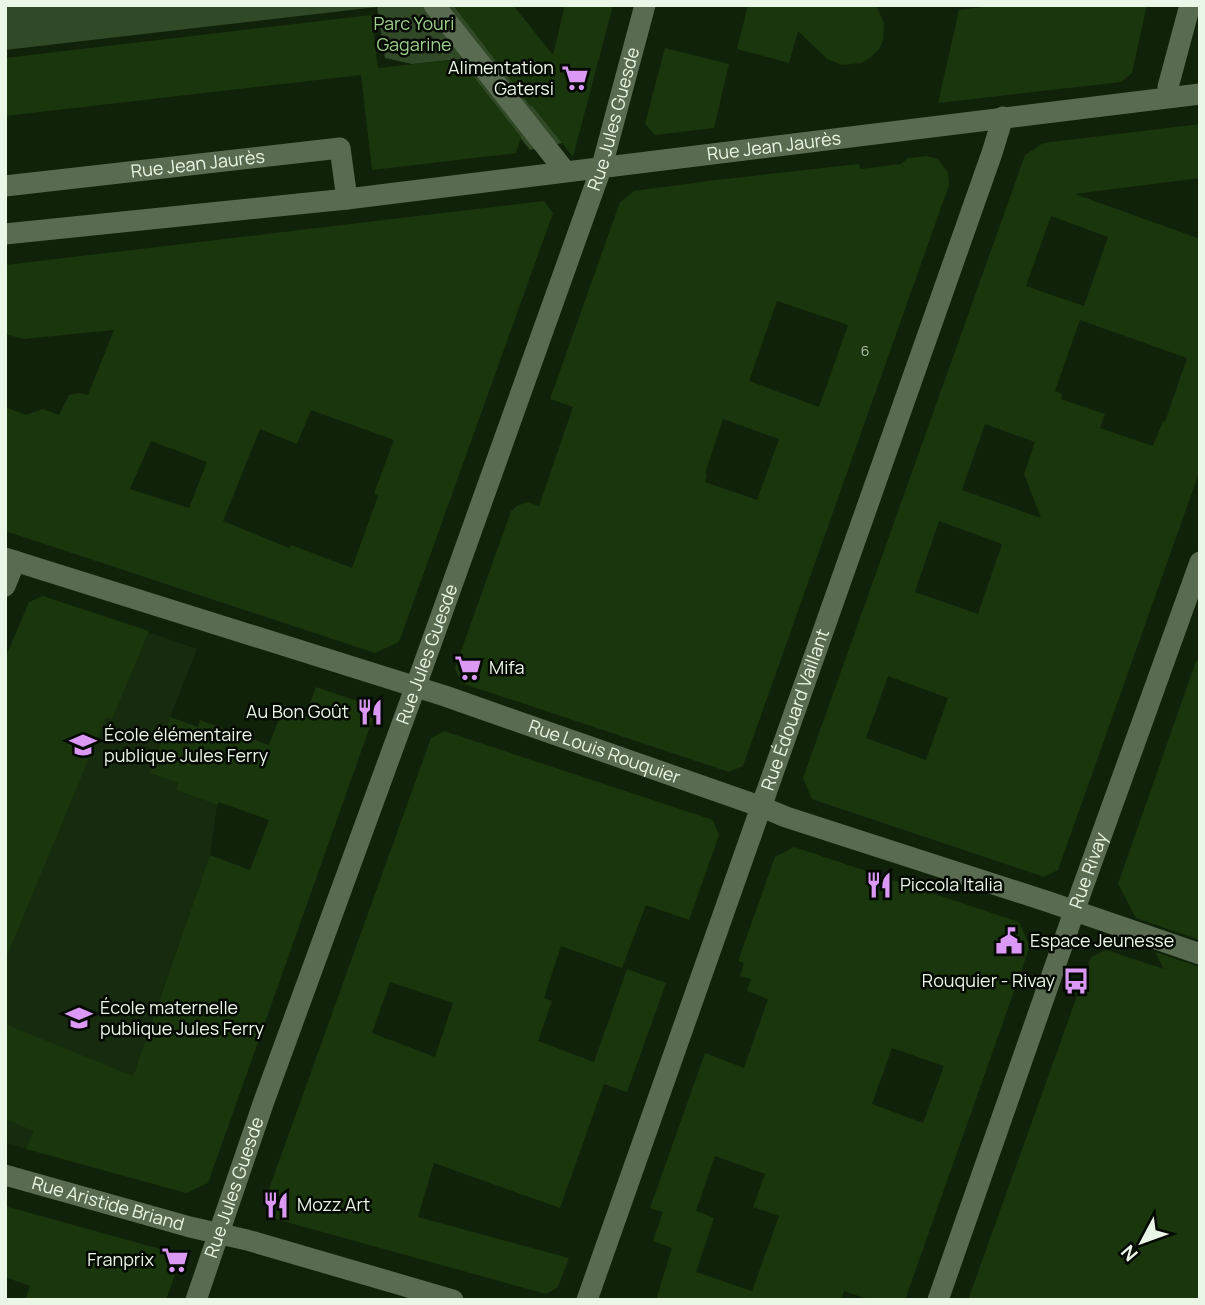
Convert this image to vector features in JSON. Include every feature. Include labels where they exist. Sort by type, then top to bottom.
[{"type":"street","points":[[434,5],[565,171]]},
{"type":"street","name":"Rue Jules Guesde","points":[[196,1300],[264,1101],[602,166],[645,5]]},
{"type":"street","points":[[1168,87],[1190,5]]},
{"type":"street","name":"Rue Jean Jaurès","points":[[5,234],[347,199],[1200,94]]},
{"type":"street","name":"Rue Édouard Vaillant","points":[[587,1300],[1003,117]]},
{"type":"street","name":"Rue Jean Jaurès","points":[[5,186],[340,148],[347,199]]},
{"type":"street","points":[[5,586],[10,560]]},
{"type":"street","name":"Rue Louis Rouquier","points":[[10,560],[458,701],[786,817],[1200,954]]},
{"type":"street","name":"Rue Rivay","points":[[939,1300],[1074,911],[1200,562]]},
{"type":"street","name":"Rue Aristide Briand","points":[[5,1175],[453,1300]]},
{"type":"shaded area","name":"École élémentaire publique Jules Ferry","points":[[43,596],[197,649],[150,773],[178,783],[176,790],[217,805],[210,855],[122,1107],[84,1164],[5,1143],[5,659],[29,602]]},
{"type":"green space","name":"Parc Youri Gagarine","points":[[5,5],[453,5],[562,143],[530,150],[458,59],[412,64],[385,58],[377,7],[5,50]]},
{"type":"building","points":[[453,5],[513,5],[553,55],[565,5],[613,5],[573,157],[532,105],[531,107]]},
{"type":"building","points":[[748,5],[876,5],[884,23],[883,40],[880,48],[870,58],[861,63],[842,65],[827,59],[798,31],[789,63],[737,49]]},
{"type":"building","points":[[999,5],[1147,5],[1132,73],[1121,82],[938,103],[959,10]]},
{"type":"building","points":[[371,15],[378,68],[460,59],[521,137],[516,153],[372,170],[361,75],[5,116],[5,58]]},
{"type":"building","points":[[665,48],[729,64],[714,128],[655,135],[645,124]]},
{"type":"building","points":[[1200,124],[1200,178],[1075,194],[1200,239],[1200,470],[1058,870],[1044,877],[812,799],[803,778],[1025,155],[1043,143]],"holes":[[[1051,216],[1108,237],[1084,306],[1026,286]],[[1080,320],[1187,358],[1165,422],[1163,421],[1153,446],[1100,428],[1105,414],[1061,399],[1062,394],[1055,391]],[[985,424],[1035,442],[1024,474],[1041,518],[962,490]],[[939,521],[1002,544],[978,614],[915,592]],[[888,676],[948,698],[926,760],[866,738]]]},
{"type":"building","points":[[927,156],[938,159],[948,173],[949,185],[743,766],[729,772],[461,683],[455,668],[511,511],[527,502],[539,506],[573,407],[550,399],[620,202],[634,191],[859,164],[860,169],[901,164],[908,158]],"holes":[[[777,301],[848,325],[819,407],[749,381]],[[723,419],[779,439],[757,500],[705,482],[705,474]]]},
{"type":"building","points":[[544,201],[553,213],[399,642],[375,653],[5,531],[5,407],[26,415],[43,409],[59,415],[69,395],[88,395],[114,330],[24,339],[5,334],[5,265]],"holes":[[[311,410],[394,440],[374,493],[378,496],[352,568],[291,545],[289,548],[223,521],[260,429],[297,444]],[[151,441],[207,462],[189,508],[130,489]]]},
{"type":"building","points":[[43,596],[149,631],[112,719],[106,717],[6,958],[5,659],[29,602]]},
{"type":"building","points":[[1196,661],[1200,662],[1200,940],[1136,918],[1118,884]]},
{"type":"building","points":[[316,687],[366,704],[373,718],[208,1183],[186,1193],[26,1149],[34,1131],[5,1119],[5,1024],[133,1076],[210,855],[250,870],[269,820],[176,790],[178,783],[150,773],[170,717],[198,727],[200,720],[269,745],[284,705],[307,712]]},
{"type":"building","points":[[444,731],[713,820],[719,835],[689,920],[646,905],[622,968],[561,946],[544,998],[552,1001],[538,1041],[594,1062],[627,969],[666,983],[627,1092],[604,1084],[560,1208],[434,1163],[418,1217],[569,1258],[558,1287],[546,1294],[272,1218],[264,1203],[431,738]],"holes":[[[390,982],[453,1003],[435,1057],[372,1033]]]},
{"type":"building","points":[[794,847],[1019,922],[1030,946],[905,1300],[870,1300],[844,1291],[841,1300],[656,1300],[672,1248],[653,1241],[663,1212],[650,1208],[705,1053],[744,1068],[768,999],[747,991],[751,979],[740,976],[744,963],[738,961],[775,857]],"holes":[[[892,1048],[944,1066],[923,1123],[872,1104]],[[715,1156],[765,1174],[753,1207],[779,1216],[752,1291],[696,1272],[714,1218],[696,1211]]]},
{"type":"building","points":[[1106,950],[1164,969],[1155,952],[1200,967],[1200,1300],[968,1300],[1091,957]]},
{"type":"building","points":[[5,1206],[171,1252],[178,1266],[166,1300],[25,1300],[30,1286],[5,1277]]},
{"type":"place","name":"Alimentation Gatersi","points":[[575,78]]},
{"type":"place","name":"Mifa","points":[[468,668]]},
{"type":"place","name":"Au Bon Goût","points":[[370,712]]},
{"type":"place","name":"École élémentaire publique Jules Ferry","points":[[83,745]]},
{"type":"place","name":"Piccola Italia","points":[[879,885]]},
{"type":"place","name":"Espace Jeunesse","points":[[1009,941]]},
{"type":"place","name":"Rouquier - Rivay","points":[[1076,981]]},
{"type":"place","name":"École maternelle publique Jules Ferry","points":[[79,1018]]},
{"type":"place","name":"Mozz Art","points":[[276,1205]]},
{"type":"place","name":"Franprix","points":[[175,1260]]}]
